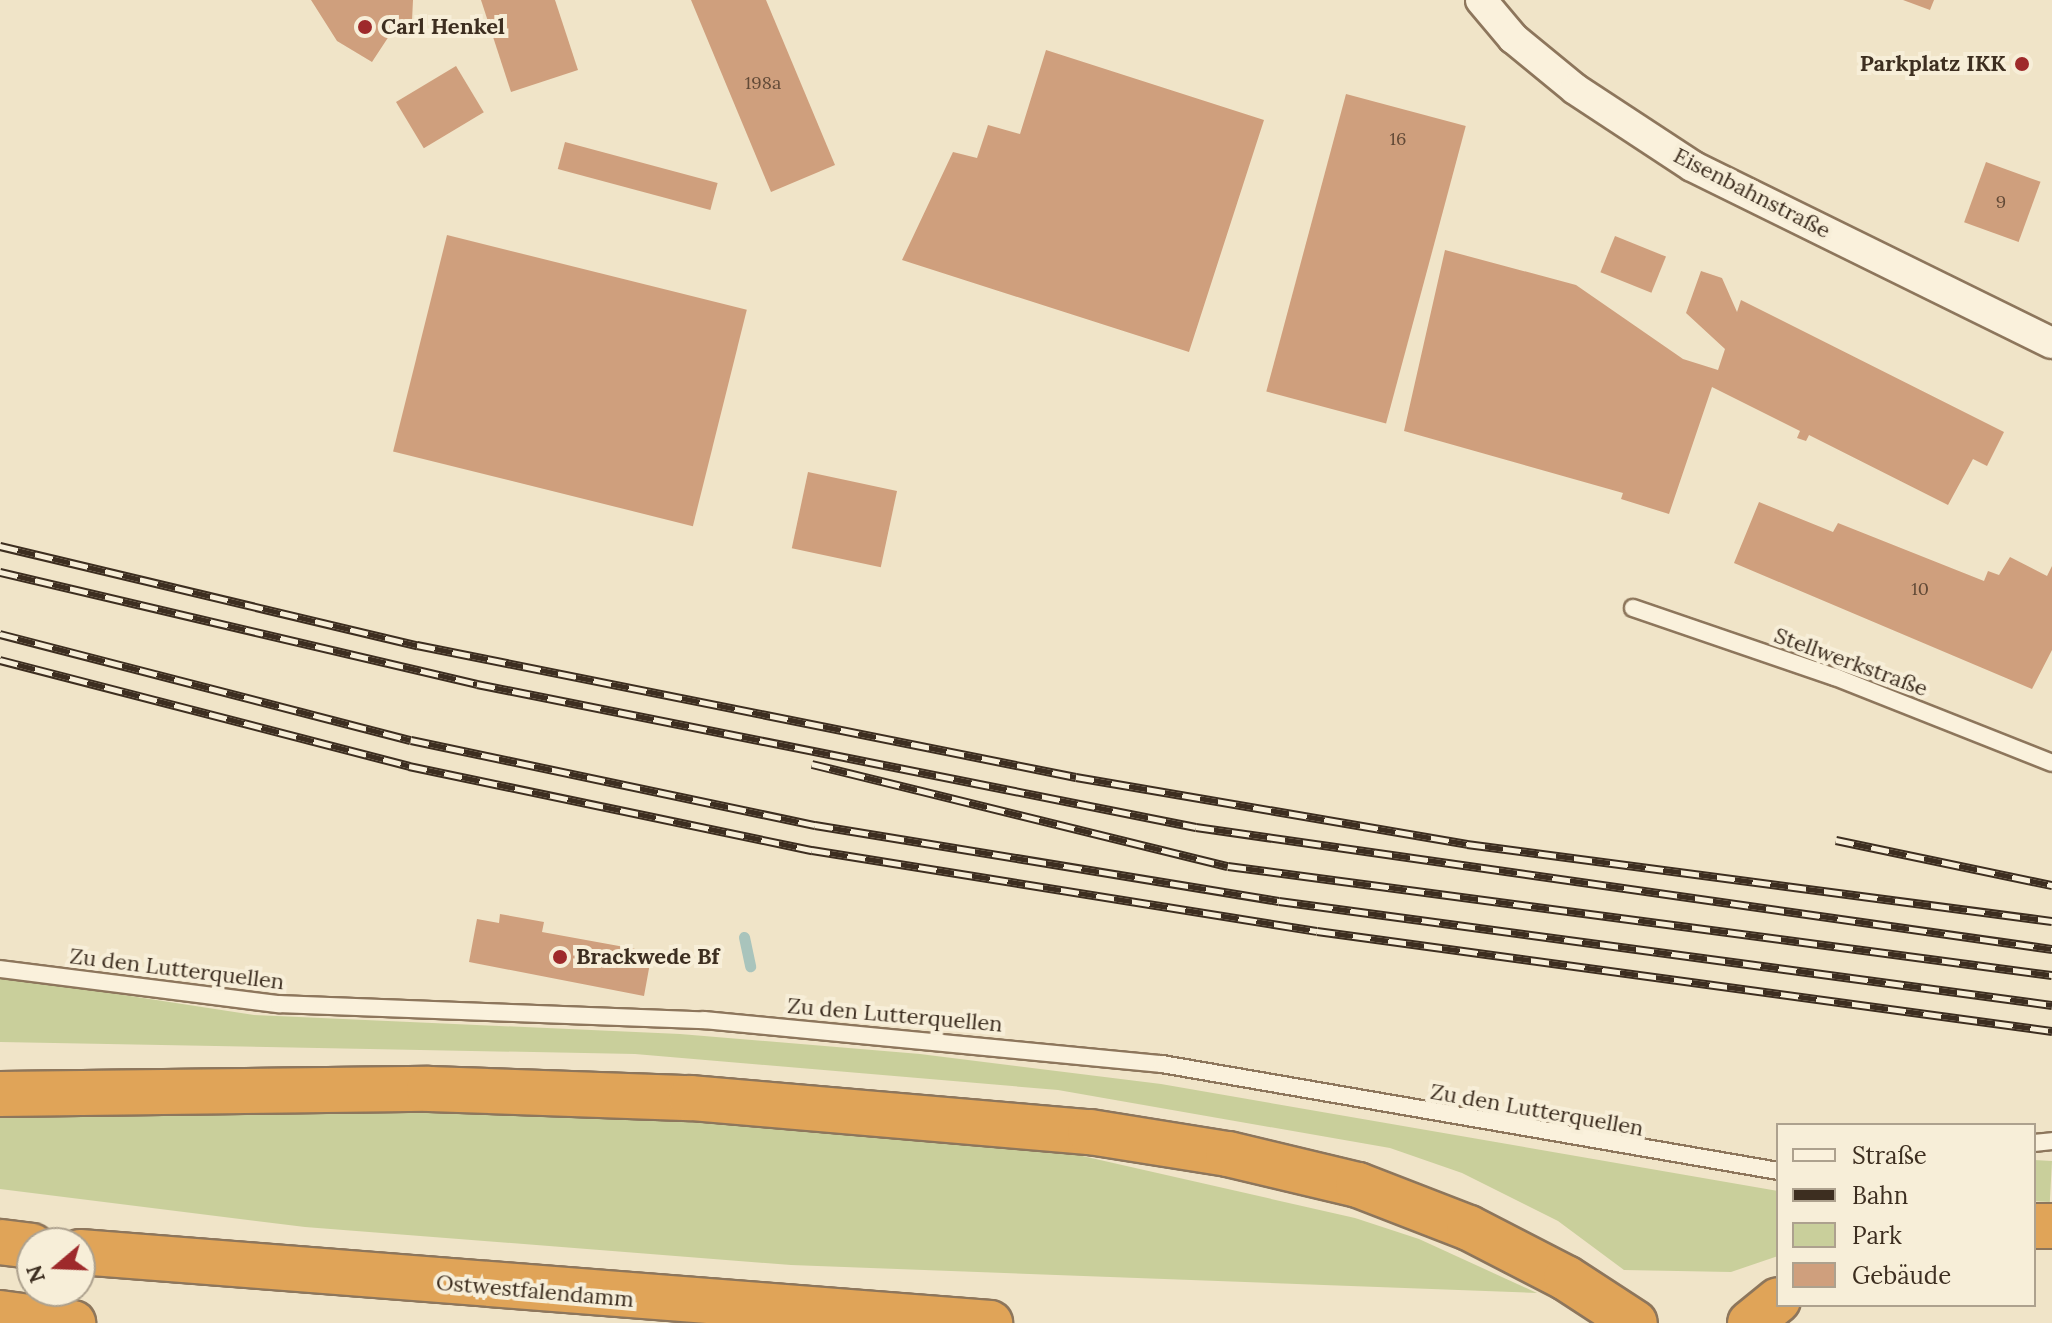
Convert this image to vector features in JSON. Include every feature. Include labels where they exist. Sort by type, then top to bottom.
[{"type":"highway","points":[[0,1094],[429,1089],[691,1098],[1090,1132],[1228,1154],[1358,1185],[1469,1228],[1566,1278],[1635,1323]]},
{"type":"highway","name":"Ostwestfalendamm","points":[[96,1253],[990,1323]]},
{"type":"highway","points":[[1750,1323],[1776,1302]]},
{"type":"highway","points":[[0,1313],[73,1323]]},
{"type":"street","name":"Eisenbahnstraße","points":[[1481,0],[1513,38],[1575,89],[1692,166],[2052,343]]},
{"type":"lane","name":"Stellwerkstraße","points":[[1633,608],[1835,677],[2052,763]]},
{"type":"lane","name":"Zu den Lutterquellen","points":[[0,969],[252,1002],[704,1020],[1162,1064],[1776,1171]]},
{"type":"green space","points":[[0,976],[254,1015],[680,1034],[920,1054],[1161,1084],[1776,1191],[1776,1257],[1731,1272],[1624,1270],[1558,1221],[1462,1173],[1390,1148],[1058,1090],[635,1054],[0,1042]]},
{"type":"green space","points":[[288,1104],[794,1123],[1078,1155],[1355,1218],[1419,1239],[1537,1293],[791,1265],[305,1227],[0,1189],[0,1112]]},
{"type":"green space","points":[[2036,1160],[2052,1161],[2050,1202],[2036,1201]]},
{"type":"building","name":"Carl Henkel","points":[[311,0],[413,0],[412,21],[391,33],[372,62],[337,41]]},
{"type":"building","points":[[481,0],[555,0],[578,70],[511,92]]},
{"type":"building","points":[[691,0],[766,0],[835,165],[771,192]]},
{"type":"building","points":[[1903,0],[1934,0],[1930,10]]},
{"type":"building","points":[[1046,50],[1264,120],[1189,352],[902,260],[953,152],[977,158],[988,125],[1020,134]]},
{"type":"building","points":[[456,66],[484,112],[424,148],[396,102]]},
{"type":"building","points":[[1346,94],[1466,126],[1386,424],[1266,392]]},
{"type":"building","points":[[565,142],[718,183],[710,210],[558,169]]},
{"type":"building","points":[[1986,162],[2041,182],[2019,242],[1964,222]]},
{"type":"building","points":[[447,235],[747,310],[693,526],[393,451]]},
{"type":"building","points":[[1615,236],[1666,257],[1651,293],[1600,272]]},
{"type":"building","points":[[1445,250],[1576,285],[1683,359],[1718,370],[1725,349],[1686,313],[1701,271],[1722,278],[1737,312],[1741,300],[2004,432],[1987,466],[1973,459],[1948,505],[1809,435],[1806,441],[1797,438],[1800,431],[1712,387],[1669,514],[1621,499],[1623,493],[1404,431]]},
{"type":"building","points":[[808,472],[897,491],[881,567],[792,548]]},
{"type":"building","points":[[1759,502],[1833,532],[1838,523],[1984,581],[1988,571],[1999,575],[2010,557],[2047,576],[2052,566],[2052,650],[2032,689],[1734,563]]},
{"type":"building","name":"Brackwede Bf","points":[[500,914],[544,922],[542,932],[652,952],[644,996],[469,962],[477,919],[499,923]]},
{"type":"waterway","points":[[744,937],[750,966]]},
{"type":"railway","points":[[0,546],[417,645],[1076,777],[1467,844],[2052,921]]},
{"type":"railway","points":[[0,572],[477,684],[1196,827],[2052,949]]},
{"type":"railway","points":[[0,634],[411,740],[815,825],[1279,901],[2052,1005]]},
{"type":"railway","points":[[0,660],[409,766],[812,850],[1317,931],[2052,1031]]},
{"type":"railway","points":[[812,764],[1228,866],[2052,975]]},
{"type":"railway","points":[[1836,840],[2052,885]]},
{"type":"place","name":"Carl Henkel","points":[[365,27]]},
{"type":"place","name":"Parkplatz IKK","points":[[2022,64]]},
{"type":"place","name":"Brackwede Bf","points":[[560,957]]}]
